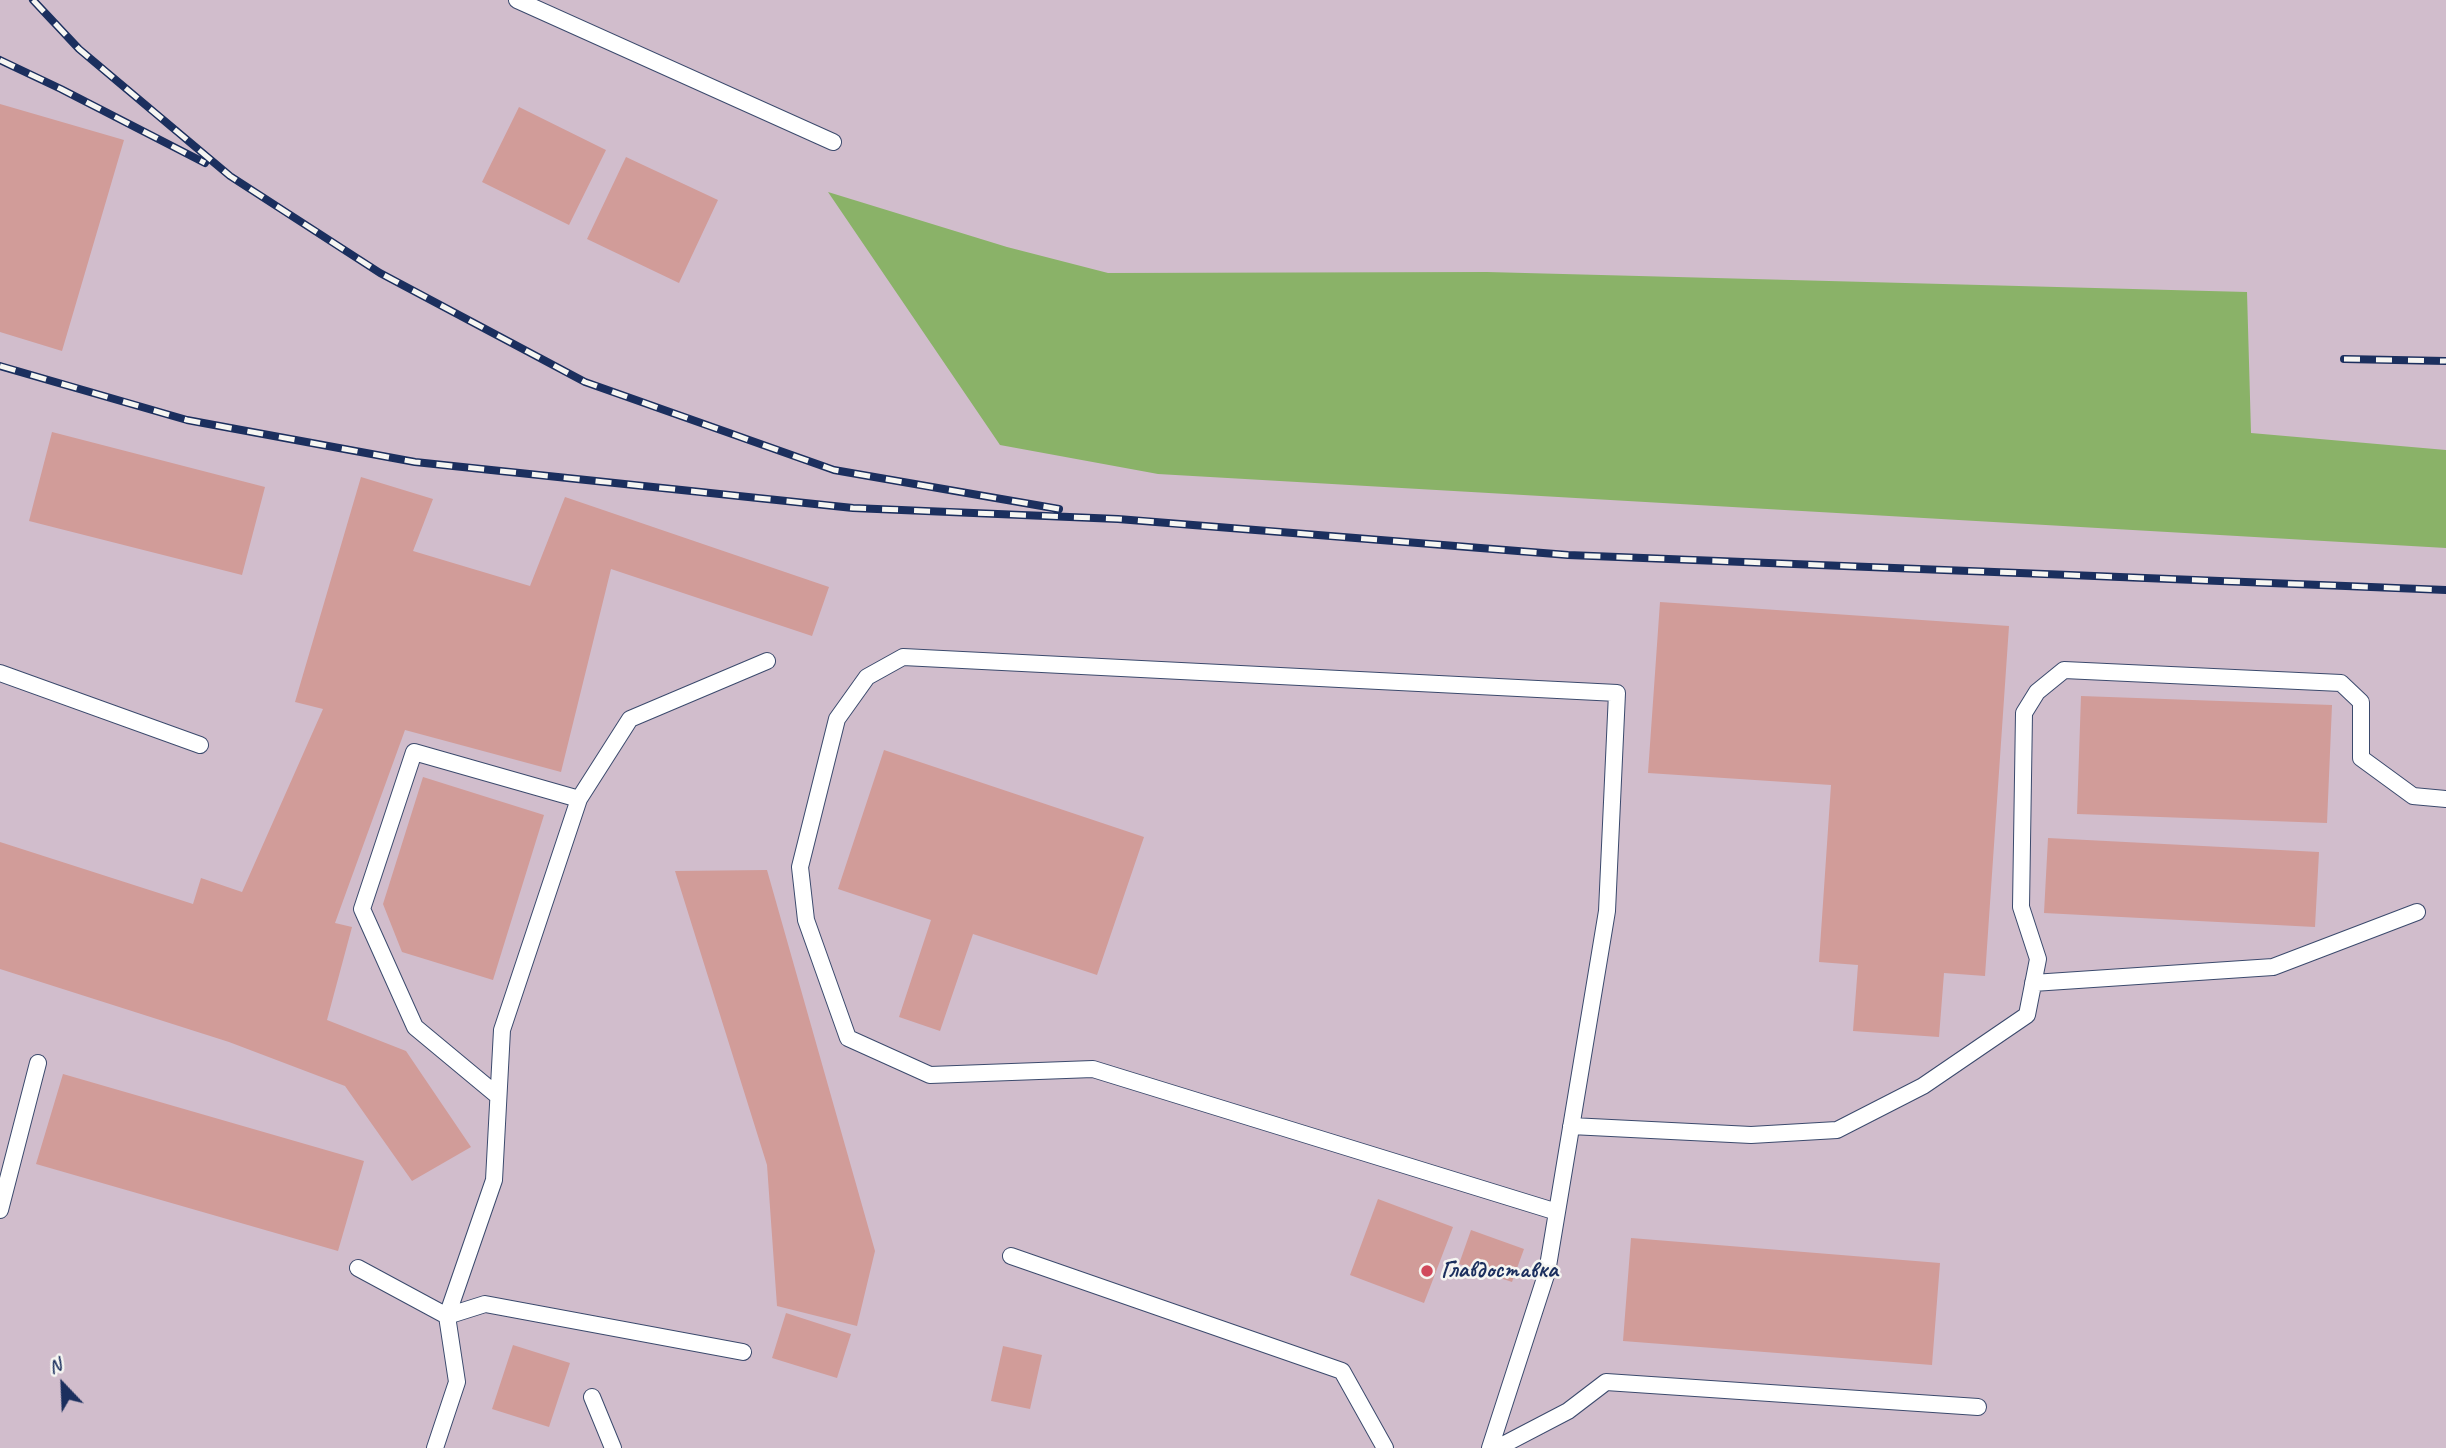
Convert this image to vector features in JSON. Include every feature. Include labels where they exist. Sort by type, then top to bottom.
[{"type":"lane","points":[[517,0],[833,142]]},
{"type":"lane","points":[[1490,1448],[1547,1272],[1558,1212],[1607,911],[1616,693],[903,657],[867,677],[837,719],[800,867],[806,920],[848,1038],[930,1075],[1093,1069],[1558,1212]]},
{"type":"lane","points":[[435,1448],[457,1382],[447,1316],[494,1180],[502,1030],[579,799],[631,719],[767,661]]},
{"type":"lane","points":[[1571,1126],[1751,1135],[1837,1130],[1923,1086],[2027,1015],[2038,959],[2021,906],[2024,713],[2037,692],[2064,670],[2341,683],[2361,702],[2361,758],[2413,796],[2446,799]]},
{"type":"lane","points":[[0,673],[200,745]]},
{"type":"lane","points":[[498,1096],[415,1027],[362,909],[414,752],[579,799]]},
{"type":"lane","points":[[2034,984],[2273,967],[2417,912]]},
{"type":"lane","points":[[0,1210],[38,1063]]},
{"type":"lane","points":[[1010,1256],[1342,1371],[1385,1448]]},
{"type":"lane","points":[[358,1268],[447,1316],[485,1304],[743,1352]]},
{"type":"lane","points":[[1497,1448],[1568,1411],[1605,1382],[1979,1407]]},
{"type":"lane","points":[[592,1397],[613,1448]]},
{"type":"shaded area","points":[[0,0],[2446,0],[2446,1448],[0,1448]]},
{"type":"green space","points":[[828,192],[1007,247],[1108,273],[1487,272],[2247,292],[2251,433],[2446,450],[2446,548],[1158,474],[1000,445]]},
{"type":"building","points":[[0,104],[124,140],[62,351],[0,332]]},
{"type":"building","points":[[519,107],[606,150],[569,225],[482,182]]},
{"type":"building","points":[[626,157],[718,200],[679,283],[587,239]]},
{"type":"building","points":[[52,432],[265,487],[242,575],[29,521]]},
{"type":"building","points":[[361,477],[433,499],[413,551],[530,586],[565,497],[829,587],[812,636],[611,569],[561,772],[405,730],[335,923],[352,927],[327,1020],[406,1051],[471,1147],[412,1181],[345,1086],[229,1042],[0,969],[0,842],[193,904],[201,878],[242,892],[323,709],[295,702]]},
{"type":"building","points":[[1660,602],[2009,626],[1985,976],[1944,973],[1939,1037],[1853,1031],[1858,965],[1819,962],[1831,785],[1648,773]]},
{"type":"building","points":[[2081,696],[2332,705],[2327,823],[2077,814]]},
{"type":"building","points":[[884,750],[1144,837],[1097,975],[973,934],[940,1031],[899,1017],[931,920],[838,889]]},
{"type":"building","points":[[423,777],[544,815],[493,980],[402,952],[383,904]]},
{"type":"building","points":[[2048,838],[2319,852],[2315,927],[2044,913]]},
{"type":"building","points":[[767,870],[875,1251],[857,1326],[777,1306],[767,1165],[675,871]]},
{"type":"building","points":[[63,1074],[364,1161],[338,1251],[36,1164]]},
{"type":"building","points":[[1378,1199],[1453,1227],[1424,1303],[1350,1275]]},
{"type":"building","points":[[1471,1230],[1524,1249],[1512,1282],[1459,1264]]},
{"type":"building","points":[[1631,1238],[1940,1263],[1932,1365],[1623,1341]]},
{"type":"building","points":[[786,1313],[851,1334],[837,1378],[772,1358]]},
{"type":"building","points":[[513,1345],[570,1363],[549,1427],[492,1409]]},
{"type":"building","points":[[1003,1346],[1042,1355],[1030,1409],[991,1401]]},
{"type":"railway","points":[[33,0],[79,49],[230,176],[380,273],[585,382],[834,470],[1059,509]]},
{"type":"railway","points":[[0,60],[205,163]]},
{"type":"railway","points":[[2344,359],[2446,361]]},
{"type":"railway","points":[[0,366],[187,420],[415,462],[853,508],[1118,519],[1568,555],[2446,590]]},
{"type":"place","name":"Главдоставка","points":[[1427,1271]]}]
